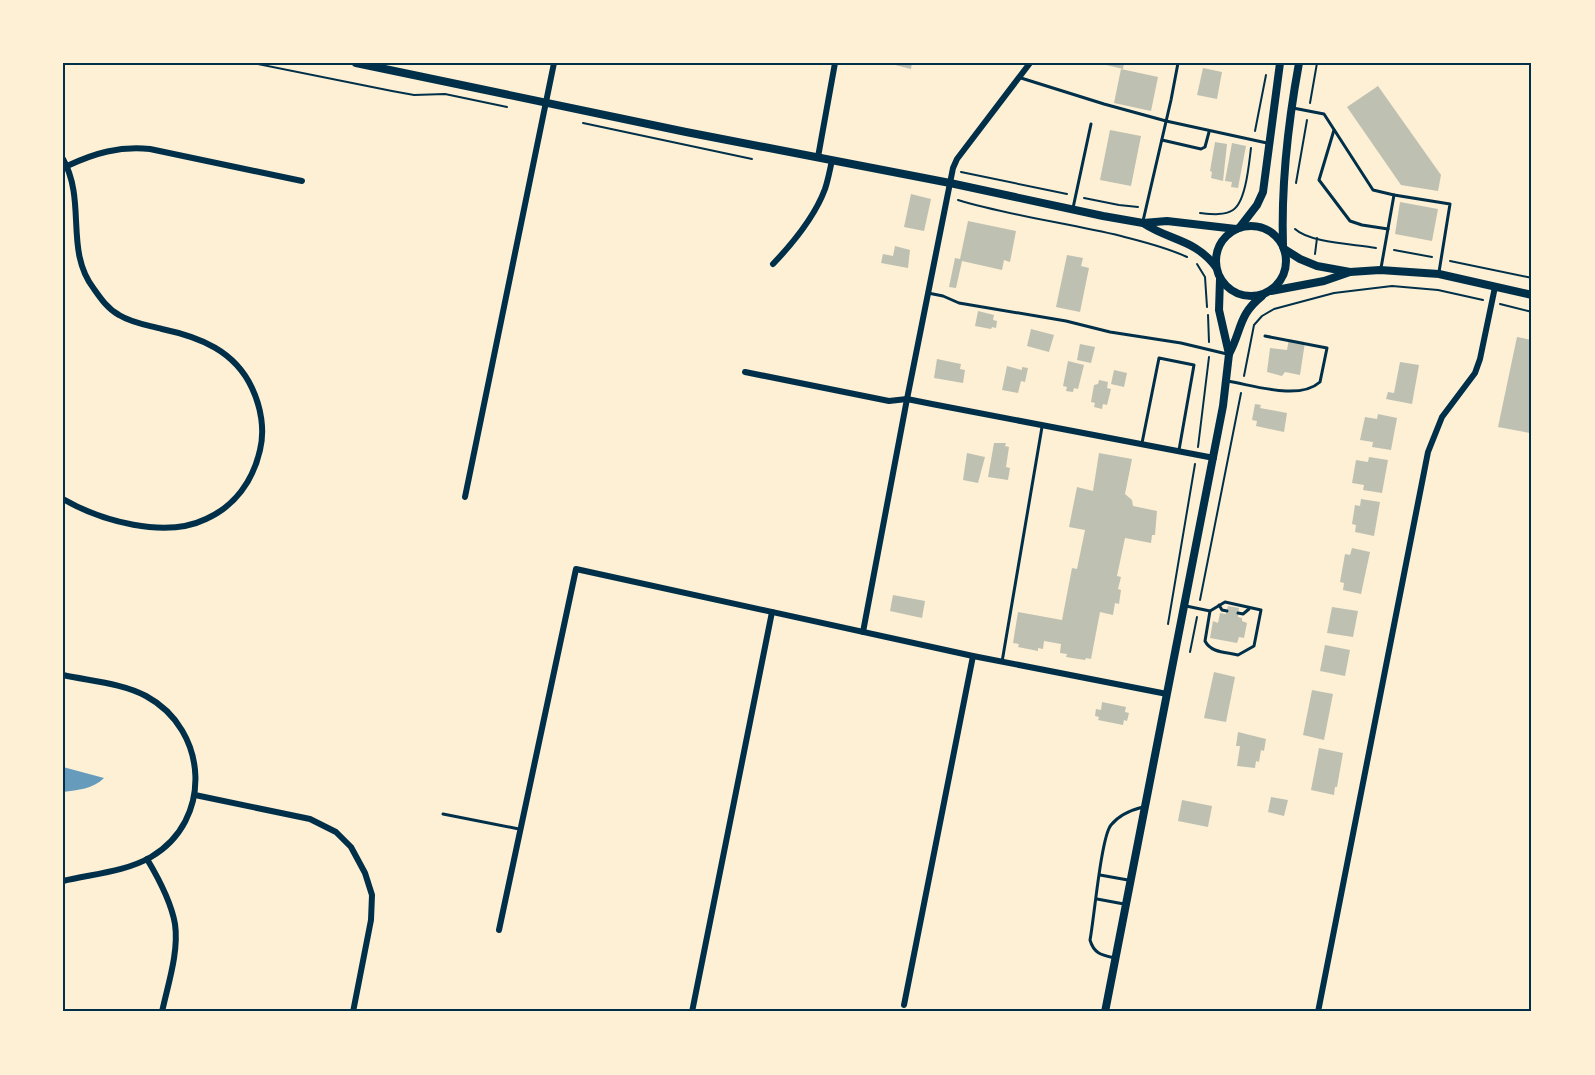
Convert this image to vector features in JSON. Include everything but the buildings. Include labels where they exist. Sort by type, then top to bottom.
[{"type":"main road","points":[[1268,292],[1255,297],[1240,295],[1226,287],[1216,267],[1219,248],[1226,237],[1238,228],[1257,205],[1263,192],[1280,63]]},
{"type":"main road","points":[[1105,1012],[1214,458],[1229,354],[1239,323],[1254,303],[1279,284],[1285,273],[1287,261],[1284,248],[1284,189],[1299,63]]},
{"type":"main road","points":[[1238,228],[1251,226],[1265,229],[1276,237],[1284,248]]},
{"type":"main road","points":[[1220,279],[1219,310],[1229,354]]},
{"type":"street","points":[[356,63],[1143,223],[1202,251],[1216,267]]},
{"type":"street","points":[[465,497],[554,63]]},
{"type":"street","points":[[818,158],[835,63]]},
{"type":"street","points":[[863,632],[947,197],[957,159],[1030,63]]},
{"type":"street","points":[[67,166],[103,152],[129,147],[150,149],[302,181]]},
{"type":"street","points":[[63,159],[75,193],[79,259],[92,287],[107,306],[118,315],[134,322],[194,337],[216,347],[234,360],[246,375],[256,397],[262,432],[257,460],[246,486],[227,507],[192,525],[176,528],[137,525],[104,518],[63,499]]},
{"type":"street","points":[[773,264],[798,236],[818,204],[826,187],[832,160]]},
{"type":"street","points":[[1143,223],[1167,221],[1238,228]]},
{"type":"street","points":[[1284,248],[1309,263],[1350,272]]},
{"type":"street","points":[[1268,292],[1324,281],[1350,272],[1380,270],[1439,274],[1532,295]]},
{"type":"street","points":[[1318,1012],[1428,452],[1442,417],[1475,373],[1495,287]]},
{"type":"street","points":[[745,372],[889,401],[907,399],[1214,458]]},
{"type":"street","points":[[499,930],[576,569],[973,656],[1167,694]]},
{"type":"street","points":[[692,1012],[772,612]]},
{"type":"street","points":[[904,1005],[973,656]]},
{"type":"street","points":[[63,675],[131,690],[161,705],[173,718],[188,741],[195,764],[195,795],[190,813],[175,836],[165,846],[147,859],[114,871],[63,881]]},
{"type":"street","points":[[195,795],[310,819],[336,832],[351,847],[365,873],[372,896],[371,920],[353,1012]]},
{"type":"street","points":[[147,859],[166,896],[175,925],[175,947],[162,1012]]},
{"type":"lane","points":[[1143,223],[1178,63]]},
{"type":"lane","points":[[1019,78],[1166,121],[1268,143]]},
{"type":"lane","points":[[1292,107],[1324,114],[1372,190],[1450,204],[1439,274]]},
{"type":"lane","points":[[1072,210],[1091,124]]},
{"type":"lane","points":[[1334,130],[1319,180],[1350,221],[1388,229]]},
{"type":"lane","points":[[1162,140],[1201,149],[1205,147],[1209,132]]},
{"type":"lane","points":[[1380,270],[1394,195]]},
{"type":"lane","points":[[928,293],[959,303],[1066,321],[1110,332],[1181,343],[1229,354]]},
{"type":"lane","points":[[1226,381],[1277,391],[1308,389],[1320,382],[1327,348],[1265,336]]},
{"type":"lane","points":[[1142,444],[1159,358],[1194,365],[1179,452]]},
{"type":"lane","points":[[1002,662],[1043,425]]},
{"type":"lane","points":[[1184,606],[1210,611],[1225,602],[1261,610],[1254,646],[1238,655],[1214,650],[1206,644],[1210,611]]},
{"type":"lane","points":[[1219,605],[1222,610],[1227,611]]},
{"type":"lane","points":[[1238,613],[1243,614],[1251,608]]},
{"type":"lane","points":[[1115,958],[1097,952],[1090,940],[1109,827],[1130,811],[1145,807]]},
{"type":"lane","points":[[443,814],[521,830]]},
{"type":"lane","points":[[1100,875],[1130,880]]},
{"type":"lane","points":[[1096,899],[1126,905]]},
{"type":"path","points":[[253,63],[414,95],[445,94],[510,107]]},
{"type":"path","points":[[1295,193],[1317,63]]},
{"type":"path","points":[[578,121],[752,159]]},
{"type":"path","points":[[947,197],[981,207],[1160,246],[1190,258]]},
{"type":"path","points":[[1293,228],[1299,233],[1317,238],[1441,259],[1532,278]]},
{"type":"path","points":[[1168,624],[1197,455],[1210,350],[1205,277],[1196,262]]},
{"type":"path","points":[[1190,652],[1254,325],[1262,316],[1274,309],[1334,293],[1392,286],[1438,290],[1532,312]]},
{"type":"water","points":[[63,767],[104,778],[90,787],[63,792]]}]
